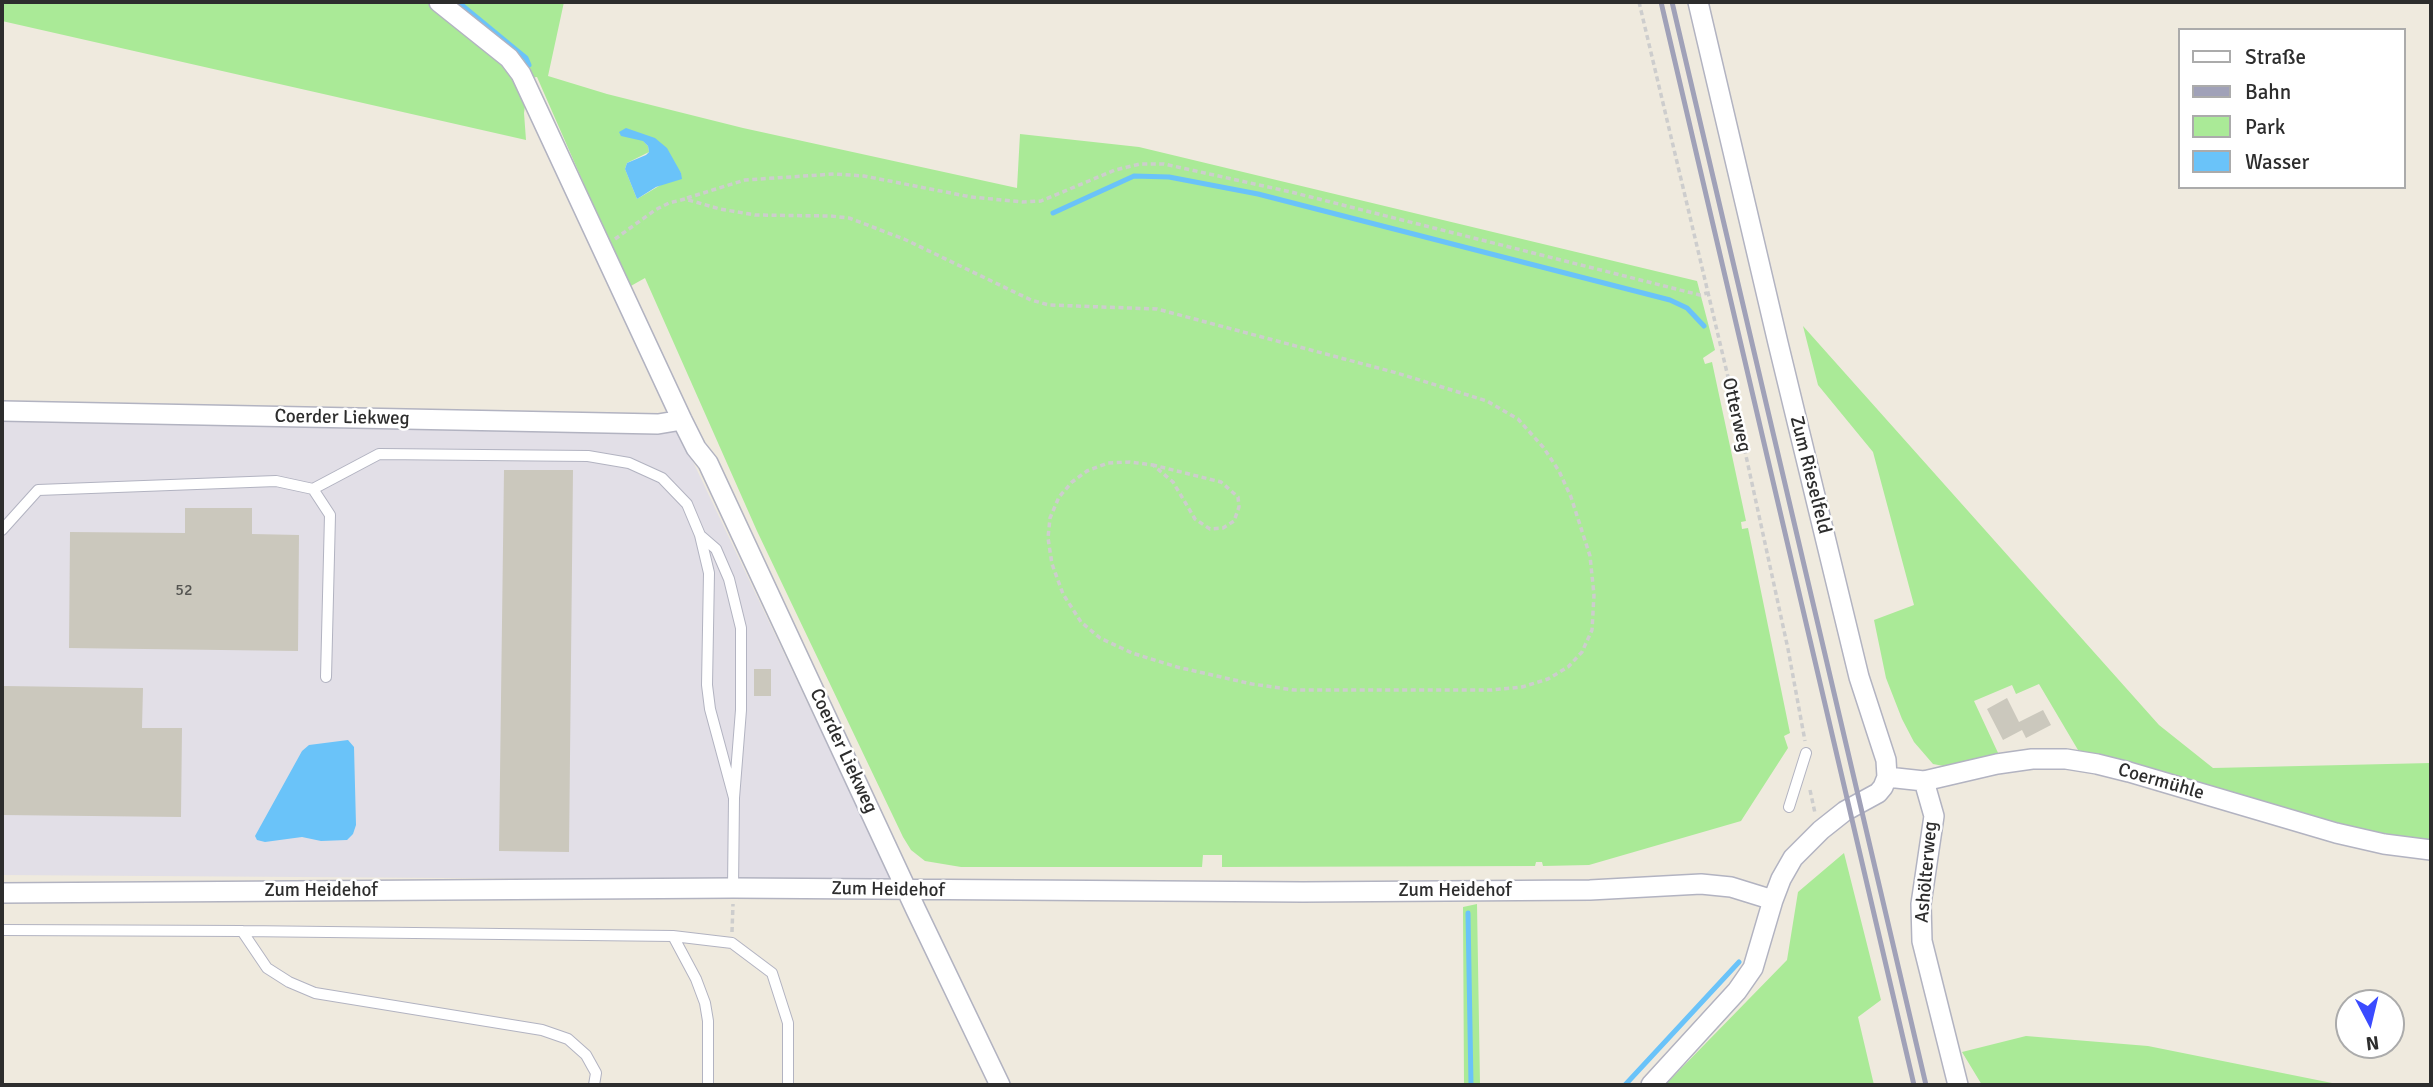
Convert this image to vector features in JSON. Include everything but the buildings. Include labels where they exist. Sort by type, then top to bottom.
[{"type":"street","name":"Coerder Liekweg","points":[[439,2],[509,58],[521,74],[600,247],[682,420],[696,448],[708,463],[1000,1085]]},
{"type":"street","name":"Zum Rieselfeld","points":[[1698,2],[1797,423],[1859,677],[1886,760],[1887,777]]},
{"type":"street","name":"Coerder Liekweg","points":[[2,411],[658,425],[682,420]]},
{"type":"street","name":"Coermühle","points":[[1887,777],[1924,781],[1997,764],[2032,759],[2066,759],[2129,772],[2336,833],[2384,844],[2431,850]]},
{"type":"street","points":[[1651,1085],[1738,991],[1753,968],[1773,900],[1793,858],[1804,844],[1845,811],[1871,798],[1883,787],[1887,777]]},
{"type":"street","name":"Ashölterweg","points":[[1924,781],[1934,816],[1921,904],[1922,941],[1958,1085]]},
{"type":"street","name":"Zum Heidehof","points":[[2,893],[733,888],[1576,891],[1701,884],[1731,887],[1773,900]]},
{"type":"lane","points":[[2,530],[38,490],[276,481],[313,489],[379,454],[588,456],[629,463],[662,478],[687,503],[700,534],[709,573],[707,685],[710,709],[734,798]]},
{"type":"lane","points":[[313,489],[330,515],[326,677]]},
{"type":"lane","points":[[700,534],[716,549],[729,579],[740,628],[741,710],[734,798],[733,888]]},
{"type":"lane","points":[[1789,807],[1806,753]]},
{"type":"lane","points":[[2,930],[673,936],[732,943],[772,973],[788,1023],[788,1085]]},
{"type":"lane","points":[[243,931],[267,968],[289,982],[315,993],[542,1030],[568,1039],[586,1055],[596,1073],[594,1085]]},
{"type":"lane","points":[[673,936],[696,979],[705,1003],[708,1021],[708,1085]]},
{"type":"path","name":"Otterweg","points":[[1639,2],[1785,636],[1806,753]]},
{"type":"path","points":[[600,247],[670,203],[745,180],[834,174],[864,176],[971,197],[1023,202],[1041,201],[1115,170],[1140,164],[1164,164],[1303,195],[1700,295],[1707,293]]},
{"type":"path","points":[[685,199],[755,215],[849,218],[904,239],[1031,300],[1049,306],[1157,309],[1397,373],[1487,401],[1518,419],[1543,447],[1572,497],[1590,556],[1594,595],[1592,630],[1582,652],[1568,667],[1548,679],[1522,687],[1491,690],[1294,690],[1189,670],[1132,653],[1100,638],[1081,622],[1063,594],[1052,564],[1048,538],[1050,518],[1059,497],[1072,482],[1087,471],[1108,463],[1130,462],[1153,464],[1221,482],[1238,496],[1239,507],[1234,521],[1223,528],[1210,529],[1195,519],[1173,482],[1153,464]]},
{"type":"path","points":[[1809,788],[1821,830]]},
{"type":"path","points":[[732,943],[733,888]]},
{"type":"shaded area","points":[[2,419],[678,430],[892,881],[2,875]]},
{"type":"green space","points":[[2,2],[564,2],[548,76],[607,94],[743,128],[1017,188],[1020,134],[1139,147],[1697,281],[1715,350],[1703,358],[1705,364],[1712,362],[1746,521],[1741,522],[1742,529],[1748,528],[1790,733],[1784,736],[1788,748],[1741,821],[1589,865],[1543,866],[1542,862],[1536,862],[1535,866],[1222,867],[1222,855],[1203,855],[1202,867],[961,867],[925,861],[911,850],[903,837],[757,531],[645,278],[629,287],[537,77],[529,78],[524,113],[526,140],[2,21]],"holes":[[[643,141],[681,173],[637,199],[625,169],[627,163],[649,152]]]},
{"type":"green space","points":[[1803,326],[2159,725],[2213,768],[2431,763],[2431,841],[2338,828],[2179,783],[2078,750],[2039,684],[2016,694],[2012,685],[1974,701],[1999,755],[1954,768],[1933,764],[1914,742],[1902,719],[1886,678],[1874,620],[1914,605],[1873,452],[1818,385]]},
{"type":"green space","points":[[1844,853],[1881,1000],[1858,1017],[1874,1085],[1665,1085],[1787,960],[1798,892]]},
{"type":"green space","points":[[1477,904],[1480,1085],[1464,1085],[1463,907]]},
{"type":"green space","points":[[2026,1036],[2148,1046],[2342,1085],[1982,1085],[1962,1052]]},
{"type":"water","points":[[626,128],[655,138],[667,148],[682,179],[656,187],[637,199],[625,169],[627,163],[649,152],[643,141],[621,136],[619,132]]},
{"type":"water","points":[[348,740],[354,747],[356,825],[353,834],[347,840],[321,841],[302,837],[265,842],[257,840],[255,836],[302,751],[309,745]]},
{"type":"waterway","points":[[458,2],[526,58],[529,65]]},
{"type":"waterway","points":[[1053,213],[1134,176],[1169,177],[1258,194],[1670,300],[1687,308],[1704,326]]},
{"type":"waterway","points":[[1468,913],[1471,1085]]},
{"type":"waterway","points":[[1625,1085],[1739,962]]},
{"type":"railway","points":[[1661,2],[1914,1085]]},
{"type":"railway","points":[[1672,2],[1926,1085]]}]
